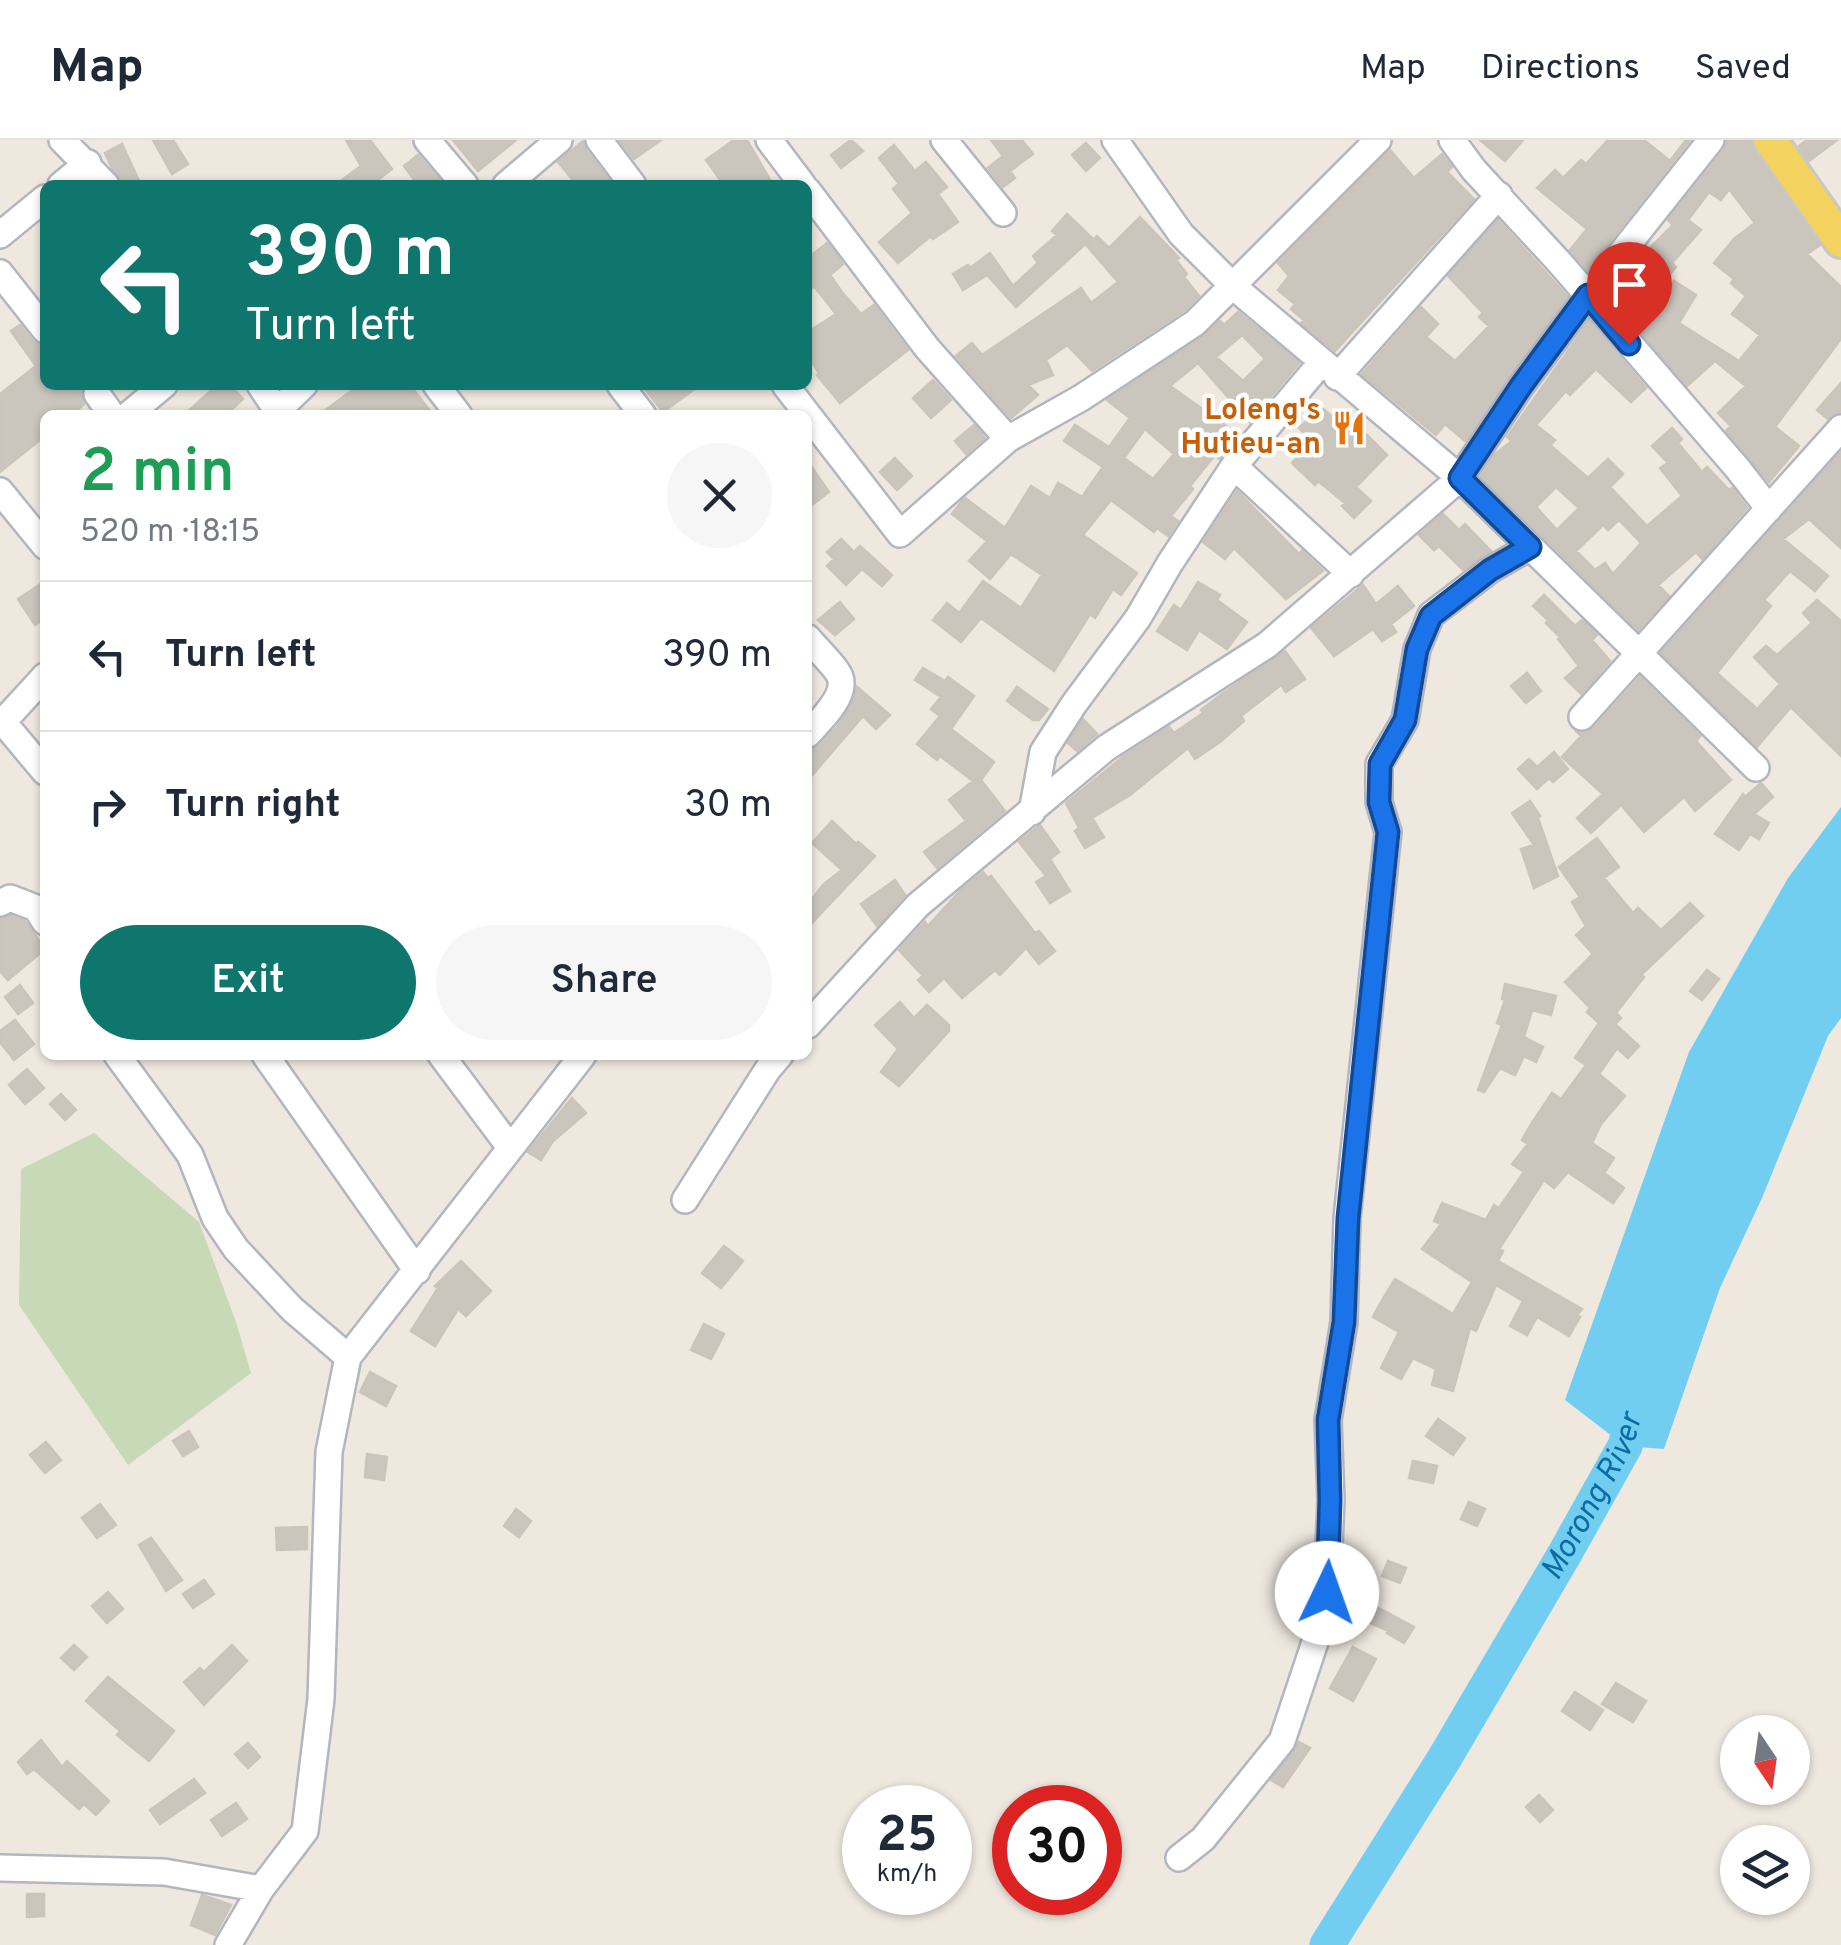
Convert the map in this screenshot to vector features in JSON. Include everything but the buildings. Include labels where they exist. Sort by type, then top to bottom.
[{"type":"main road","points":[[1770,140],[1841,241]]},
{"type":"street","points":[[62,140],[102,180]]},
{"type":"street","points":[[427,140],[461,180]]},
{"type":"street","points":[[512,180],[559,140]]},
{"type":"street","points":[[599,140],[629,180]]},
{"type":"street","points":[[769,140],[799,180]]},
{"type":"street","points":[[944,140],[1003,213]]},
{"type":"street","points":[[1114,140],[1181,234],[1234,287],[1460,478],[1756,768]]},
{"type":"street","points":[[812,420],[900,534],[1008,439],[1096,389],[1195,324],[1378,140]]},
{"type":"street","points":[[1452,140],[1474,170],[1738,469],[1769,510]]},
{"type":"street","points":[[812,1021],[918,905],[1106,748],[1267,645],[1460,478],[1588,295],[1712,140]]},
{"type":"street","points":[[67,180],[88,163]]},
{"type":"street","points":[[1032,812],[1044,752],[1074,704],[1138,618],[1234,466],[1499,194]]},
{"type":"street","points":[[812,196],[927,348],[1008,439]]},
{"type":"street","points":[[0,236],[40,202]]},
{"type":"street","points":[[0,273],[40,324]]},
{"type":"street","points":[[134,410],[158,390]]},
{"type":"street","points":[[280,410],[299,390]]},
{"type":"street","points":[[440,390],[455,410]]},
{"type":"street","points":[[624,390],[639,410]]},
{"type":"street","points":[[789,390],[804,410]]},
{"type":"street","points":[[1582,717],[1841,428]]},
{"type":"street","points":[[1234,466],[1351,574]]},
{"type":"street","points":[[0,491],[40,540]]},
{"type":"street","points":[[1179,1858],[1203,1839],[1282,1741],[1319,1630],[1327,1593],[1328,1420],[1344,1322],[1348,1218],[1388,832],[1379,802],[1380,764],[1405,720],[1417,649],[1431,616],[1490,570],[1530,547]]},
{"type":"street","points":[[812,643],[840,674],[841,684],[829,710],[812,729]]},
{"type":"street","points":[[40,682],[2,724],[40,766]]},
{"type":"street","points":[[0,903],[10,898],[36,908],[40,914]]},
{"type":"street","points":[[121,1060],[190,1156],[215,1218],[236,1249],[292,1309],[348,1357]]},
{"type":"street","points":[[270,1060],[417,1270]]},
{"type":"street","points":[[445,1060],[509,1146]]},
{"type":"street","points":[[228,1945],[261,1889],[305,1831],[322,1700],[329,1452],[348,1357],[578,1060]]},
{"type":"street","points":[[685,1200],[776,1060]]},
{"type":"street","points":[[0,1868],[164,1872],[261,1889]]},
{"type":"green space","points":[[94,1133],[199,1222],[251,1373],[128,1465],[19,1305],[21,1169]]},
{"type":"water","points":[[1841,807],[1841,1018],[1828,1036],[1762,1198],[1720,1288],[1664,1449],[1625,1446],[1565,1400],[1689,1052],[1788,878]]},
{"type":"waterway","name":"Morong River","points":[[1327,1945],[1444,1759],[1564,1555],[1625,1446],[1638,1400]]},
{"type":"place","name":"Loleng's Hutieu-an","points":[[1349,428]]},
{"type":"route","points":[[1327,1593],[1328,1420],[1344,1322],[1348,1218],[1388,832],[1379,802],[1380,764],[1405,720],[1417,649],[1431,616],[1490,570],[1530,547],[1460,478],[1588,295],[1629,344]]}]
